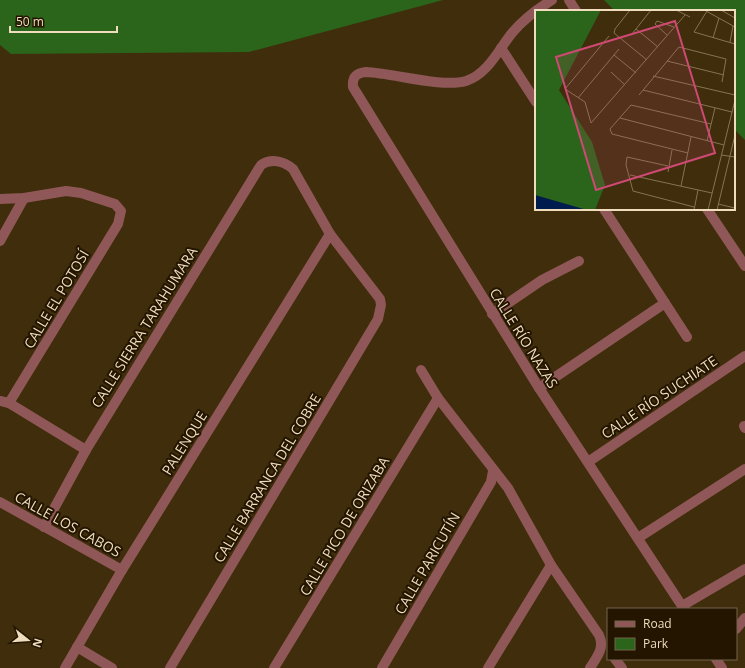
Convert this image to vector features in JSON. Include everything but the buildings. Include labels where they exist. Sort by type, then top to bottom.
[{"type":"street","points":[[539,10],[552,0]]},
{"type":"street","points":[[569,0],[575,10]]},
{"type":"street","points":[[535,13],[512,33],[501,48],[535,100]]},
{"type":"street","name":"CALLE RÍO NAZAS","points":[[501,48],[488,65],[466,81],[426,80],[366,72],[356,74],[354,77],[353,87],[492,314],[683,608]]},
{"type":"street","name":"CALLE SIERRA TARAHUMARA","points":[[44,526],[86,450],[261,165],[272,160],[282,162],[293,168],[330,234]]},
{"type":"street","name":"CALLE EL POTOSÍ","points":[[4,402],[118,224],[121,211],[115,204],[81,193],[66,191],[24,198]]},
{"type":"street","points":[[0,199],[24,198]]},
{"type":"street","points":[[0,241],[24,198]]},
{"type":"street","points":[[605,210],[687,337]]},
{"type":"street","points":[[708,210],[745,266]]},
{"type":"street","name":"CALLE BARRANCA DEL COBRE","points":[[170,668],[378,319],[381,305],[380,299],[330,234]]},
{"type":"street","name":"PALENQUE","points":[[65,668],[122,570],[330,234]]},
{"type":"street","points":[[492,314],[542,280],[579,261]]},
{"type":"street","points":[[539,388],[665,303]]},
{"type":"street","name":"CALLE RÍO SUCHIATE","points":[[588,462],[745,356]]},
{"type":"street","points":[[420,370],[438,398],[490,464],[493,471],[508,488],[551,565],[604,646],[590,668]]},
{"type":"street","name":"CALLE PICO DE ORIZABA","points":[[274,668],[438,398]]},
{"type":"street","points":[[4,402],[86,450]]},
{"type":"street","points":[[638,538],[745,469]]},
{"type":"street","name":"CALLE PARICUTÍN","points":[[382,668],[491,482],[493,471]]},
{"type":"street","name":"CALLE LOS CABOS","points":[[0,502],[122,570]]},
{"type":"street","points":[[488,668],[551,565]]},
{"type":"street","points":[[683,608],[745,569]]},
{"type":"street","points":[[737,628],[745,618]]},
{"type":"street","points":[[78,647],[112,668]]},
{"type":"street","points":[[616,660],[622,668]]},
{"type":"green space","points":[[0,0],[443,0],[249,52],[11,54],[0,45]]},
{"type":"green space","points":[[604,0],[745,0],[745,140],[735,130],[735,10],[614,10]]}]
